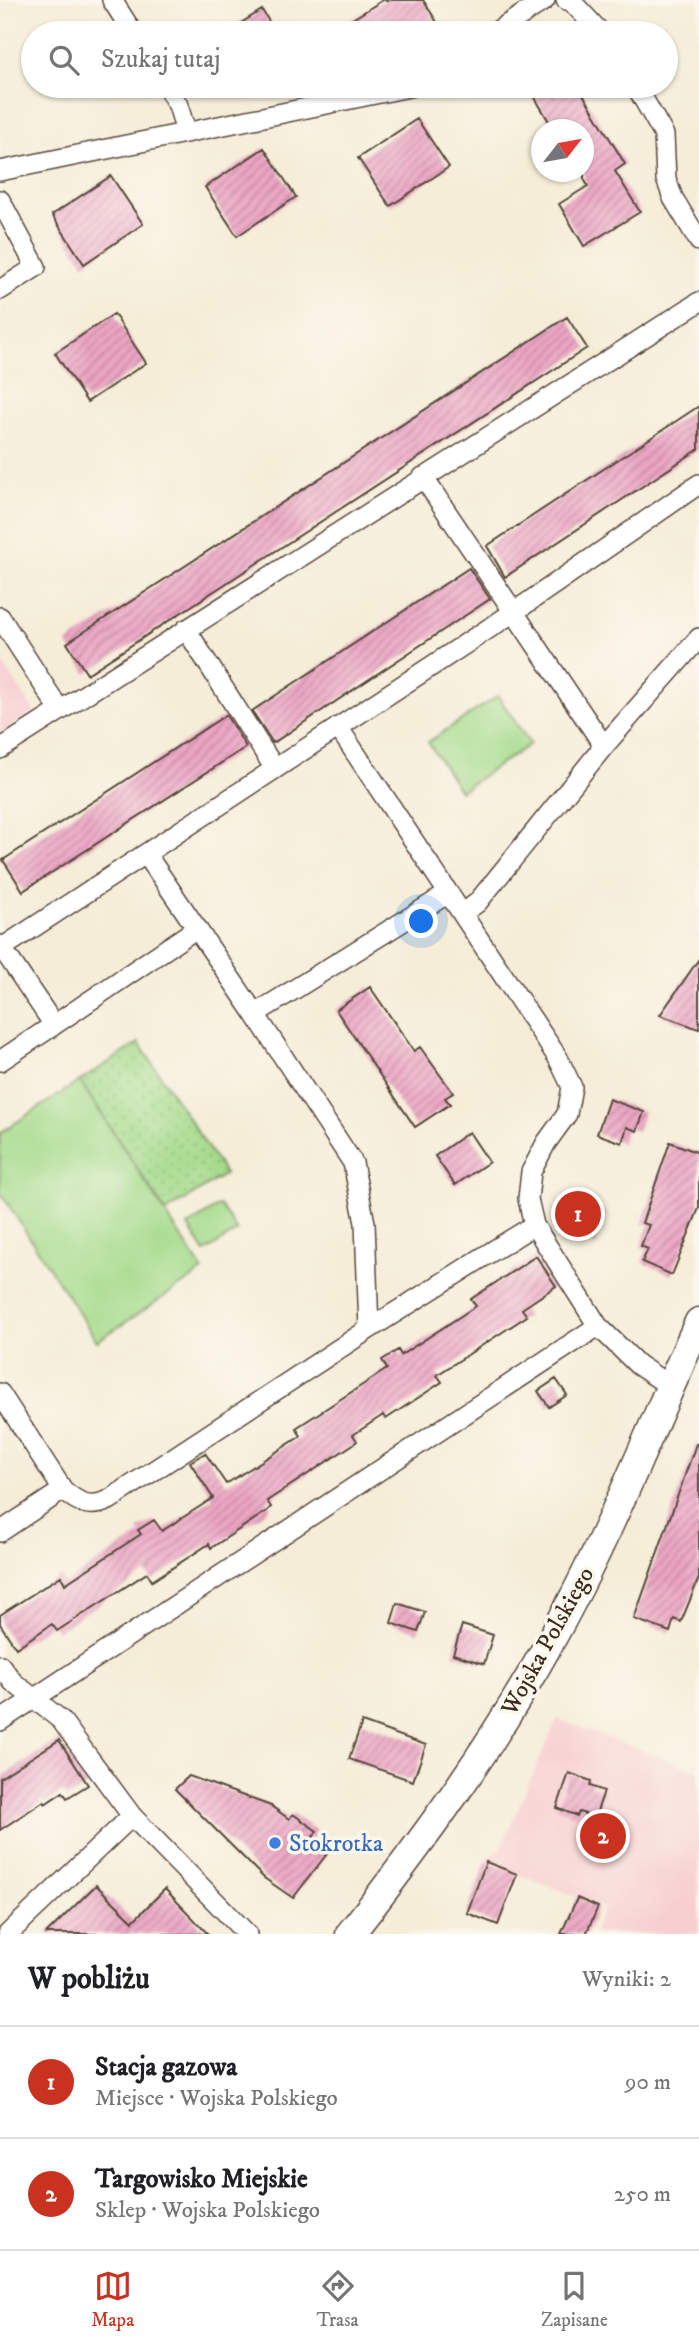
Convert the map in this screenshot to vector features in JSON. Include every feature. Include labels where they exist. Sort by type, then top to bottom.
[{"type":"street","points":[[112,0],[125,21]]},
{"type":"street","points":[[513,21],[545,0]]},
{"type":"street","points":[[566,0],[571,1],[590,21]]},
{"type":"street","points":[[174,98],[186,132]]},
{"type":"street","points":[[0,171],[355,98]]},
{"type":"street","points":[[643,98],[664,135],[666,179],[673,198],[699,242]]},
{"type":"street","points":[[0,200],[36,267],[0,290]]},
{"type":"street","points":[[0,749],[699,302]]},
{"type":"street","points":[[424,477],[604,746]]},
{"type":"street","points":[[54,1025],[1,946],[514,612],[699,484]]},
{"type":"street","points":[[0,617],[59,709]]},
{"type":"street","points":[[186,629],[275,769]]},
{"type":"street","points":[[464,912],[477,903],[604,746],[697,645]]},
{"type":"street","points":[[338,727],[447,894],[464,912],[558,1058],[572,1087],[567,1114],[546,1143],[531,1172],[528,1199],[534,1225],[598,1326],[638,1366],[670,1386]]},
{"type":"street","points":[[146,853],[353,1163],[365,1223],[369,1329]]},
{"type":"street","points":[[255,1014],[447,894]]},
{"type":"street","points":[[0,1061],[197,928]]},
{"type":"street","points":[[0,1393],[63,1490],[78,1502],[91,1505],[109,1500],[369,1329],[534,1225]]},
{"type":"street","name":"Wojska Polskiego","points":[[350,1934],[452,1801],[552,1639],[594,1556],[699,1322]]},
{"type":"street","points":[[0,1721],[598,1326]]},
{"type":"street","points":[[0,1532],[63,1490]]},
{"type":"street","points":[[0,1665],[13,1682],[37,1698],[61,1720],[132,1816],[247,1934]]},
{"type":"street","points":[[8,1934],[132,1816]]},
{"type":"shaded area","points":[[0,659],[35,712],[0,734]]},
{"type":"shaded area","points":[[567,1194],[607,1213],[596,1246],[574,1237],[565,1221],[563,1212]]},
{"type":"shaded area","points":[[557,1719],[699,1771],[699,1934],[593,1934],[604,1907],[483,1861],[500,1850]]},
{"type":"green space","points":[[498,696],[530,744],[460,791],[428,742]]},
{"type":"green space","points":[[139,1043],[225,1174],[166,1212],[80,1081]]},
{"type":"green space","points":[[80,1081],[203,1271],[97,1341],[0,1192],[0,1133]]},
{"type":"green space","points":[[220,1205],[237,1231],[205,1252],[188,1226]]},
{"type":"building","points":[[383,0],[423,0],[436,21],[352,21]]},
{"type":"building","points":[[262,10],[269,21],[244,21]]},
{"type":"building","points":[[535,98],[585,98],[625,164],[615,171],[640,212],[584,246],[559,204],[588,186],[586,182],[594,182],[594,119],[548,119]]},
{"type":"building","points":[[417,119],[449,167],[390,206],[358,158]]},
{"type":"building","points":[[264,148],[296,197],[237,236],[205,187]]},
{"type":"building","points":[[111,176],[143,224],[84,264],[52,215]]},
{"type":"building","points":[[114,314],[146,363],[87,402],[55,353]]},
{"type":"building","points":[[567,317],[587,348],[87,674],[67,643]]},
{"type":"building","points":[[699,406],[699,449],[505,577],[487,546]]},
{"type":"building","points":[[469,568],[490,599],[273,743],[252,711]]},
{"type":"building","points":[[226,715],[246,747],[23,891],[3,860]]},
{"type":"building","points":[[699,959],[699,1029],[660,1015]]},
{"type":"building","points":[[370,987],[414,1051],[420,1047],[453,1093],[445,1098],[450,1104],[415,1127],[336,1010]]},
{"type":"building","points":[[609,1099],[644,1112],[637,1131],[627,1127],[622,1143],[597,1134]]},
{"type":"building","points":[[469,1132],[489,1162],[455,1185],[435,1156]]},
{"type":"building","points":[[670,1142],[699,1153],[699,1208],[672,1275],[642,1262],[648,1249],[641,1246],[649,1225],[642,1223]]},
{"type":"building","points":[[536,1256],[556,1286],[522,1309],[527,1316],[437,1375],[442,1382],[386,1419],[383,1415],[353,1435],[357,1441],[352,1445],[267,1501],[271,1507],[267,1511],[211,1548],[209,1544],[152,1581],[147,1573],[57,1631],[52,1624],[16,1648],[0,1624],[0,1615],[61,1576],[65,1584],[141,1534],[138,1530],[154,1520],[162,1531],[213,1498],[190,1462],[205,1453],[226,1484],[301,1436],[296,1428],[387,1369],[382,1360],[398,1350],[401,1355],[476,1306],[471,1299]]},
{"type":"building","points":[[556,1379],[567,1395],[549,1407],[538,1391]]},
{"type":"building","points":[[696,1444],[699,1445],[699,1578],[681,1622],[674,1619],[670,1632],[634,1619]]},
{"type":"building","points":[[397,1603],[425,1612],[418,1632],[391,1623]]},
{"type":"building","points":[[462,1625],[493,1635],[484,1664],[453,1654]]},
{"type":"building","points":[[362,1722],[426,1745],[413,1781],[349,1759]]},
{"type":"building","points":[[59,1740],[88,1785],[67,1798],[63,1792],[45,1804],[44,1801],[0,1830],[0,1778]]},
{"type":"building","points":[[569,1773],[591,1781],[590,1786],[604,1791],[595,1817],[579,1812],[577,1816],[557,1808]]},
{"type":"building","name":"Stokrotka","points":[[189,1776],[271,1806],[289,1819],[293,1814],[317,1831],[313,1837],[330,1850],[293,1898],[264,1878],[175,1789]]},
{"type":"building","points":[[486,1862],[517,1874],[498,1925],[467,1913]]},
{"type":"building","points":[[96,1885],[133,1921],[165,1889],[208,1934],[46,1934]]},
{"type":"building","points":[[577,1898],[598,1907],[586,1934],[561,1934]]},
{"type":"place","name":"Stacja gazowa","points":[[578,1214]]},
{"type":"place","name":"Targowisko Miejskie","points":[[603,1836]]},
{"type":"place","name":"Stokrotka","points":[[275,1843]]}]
